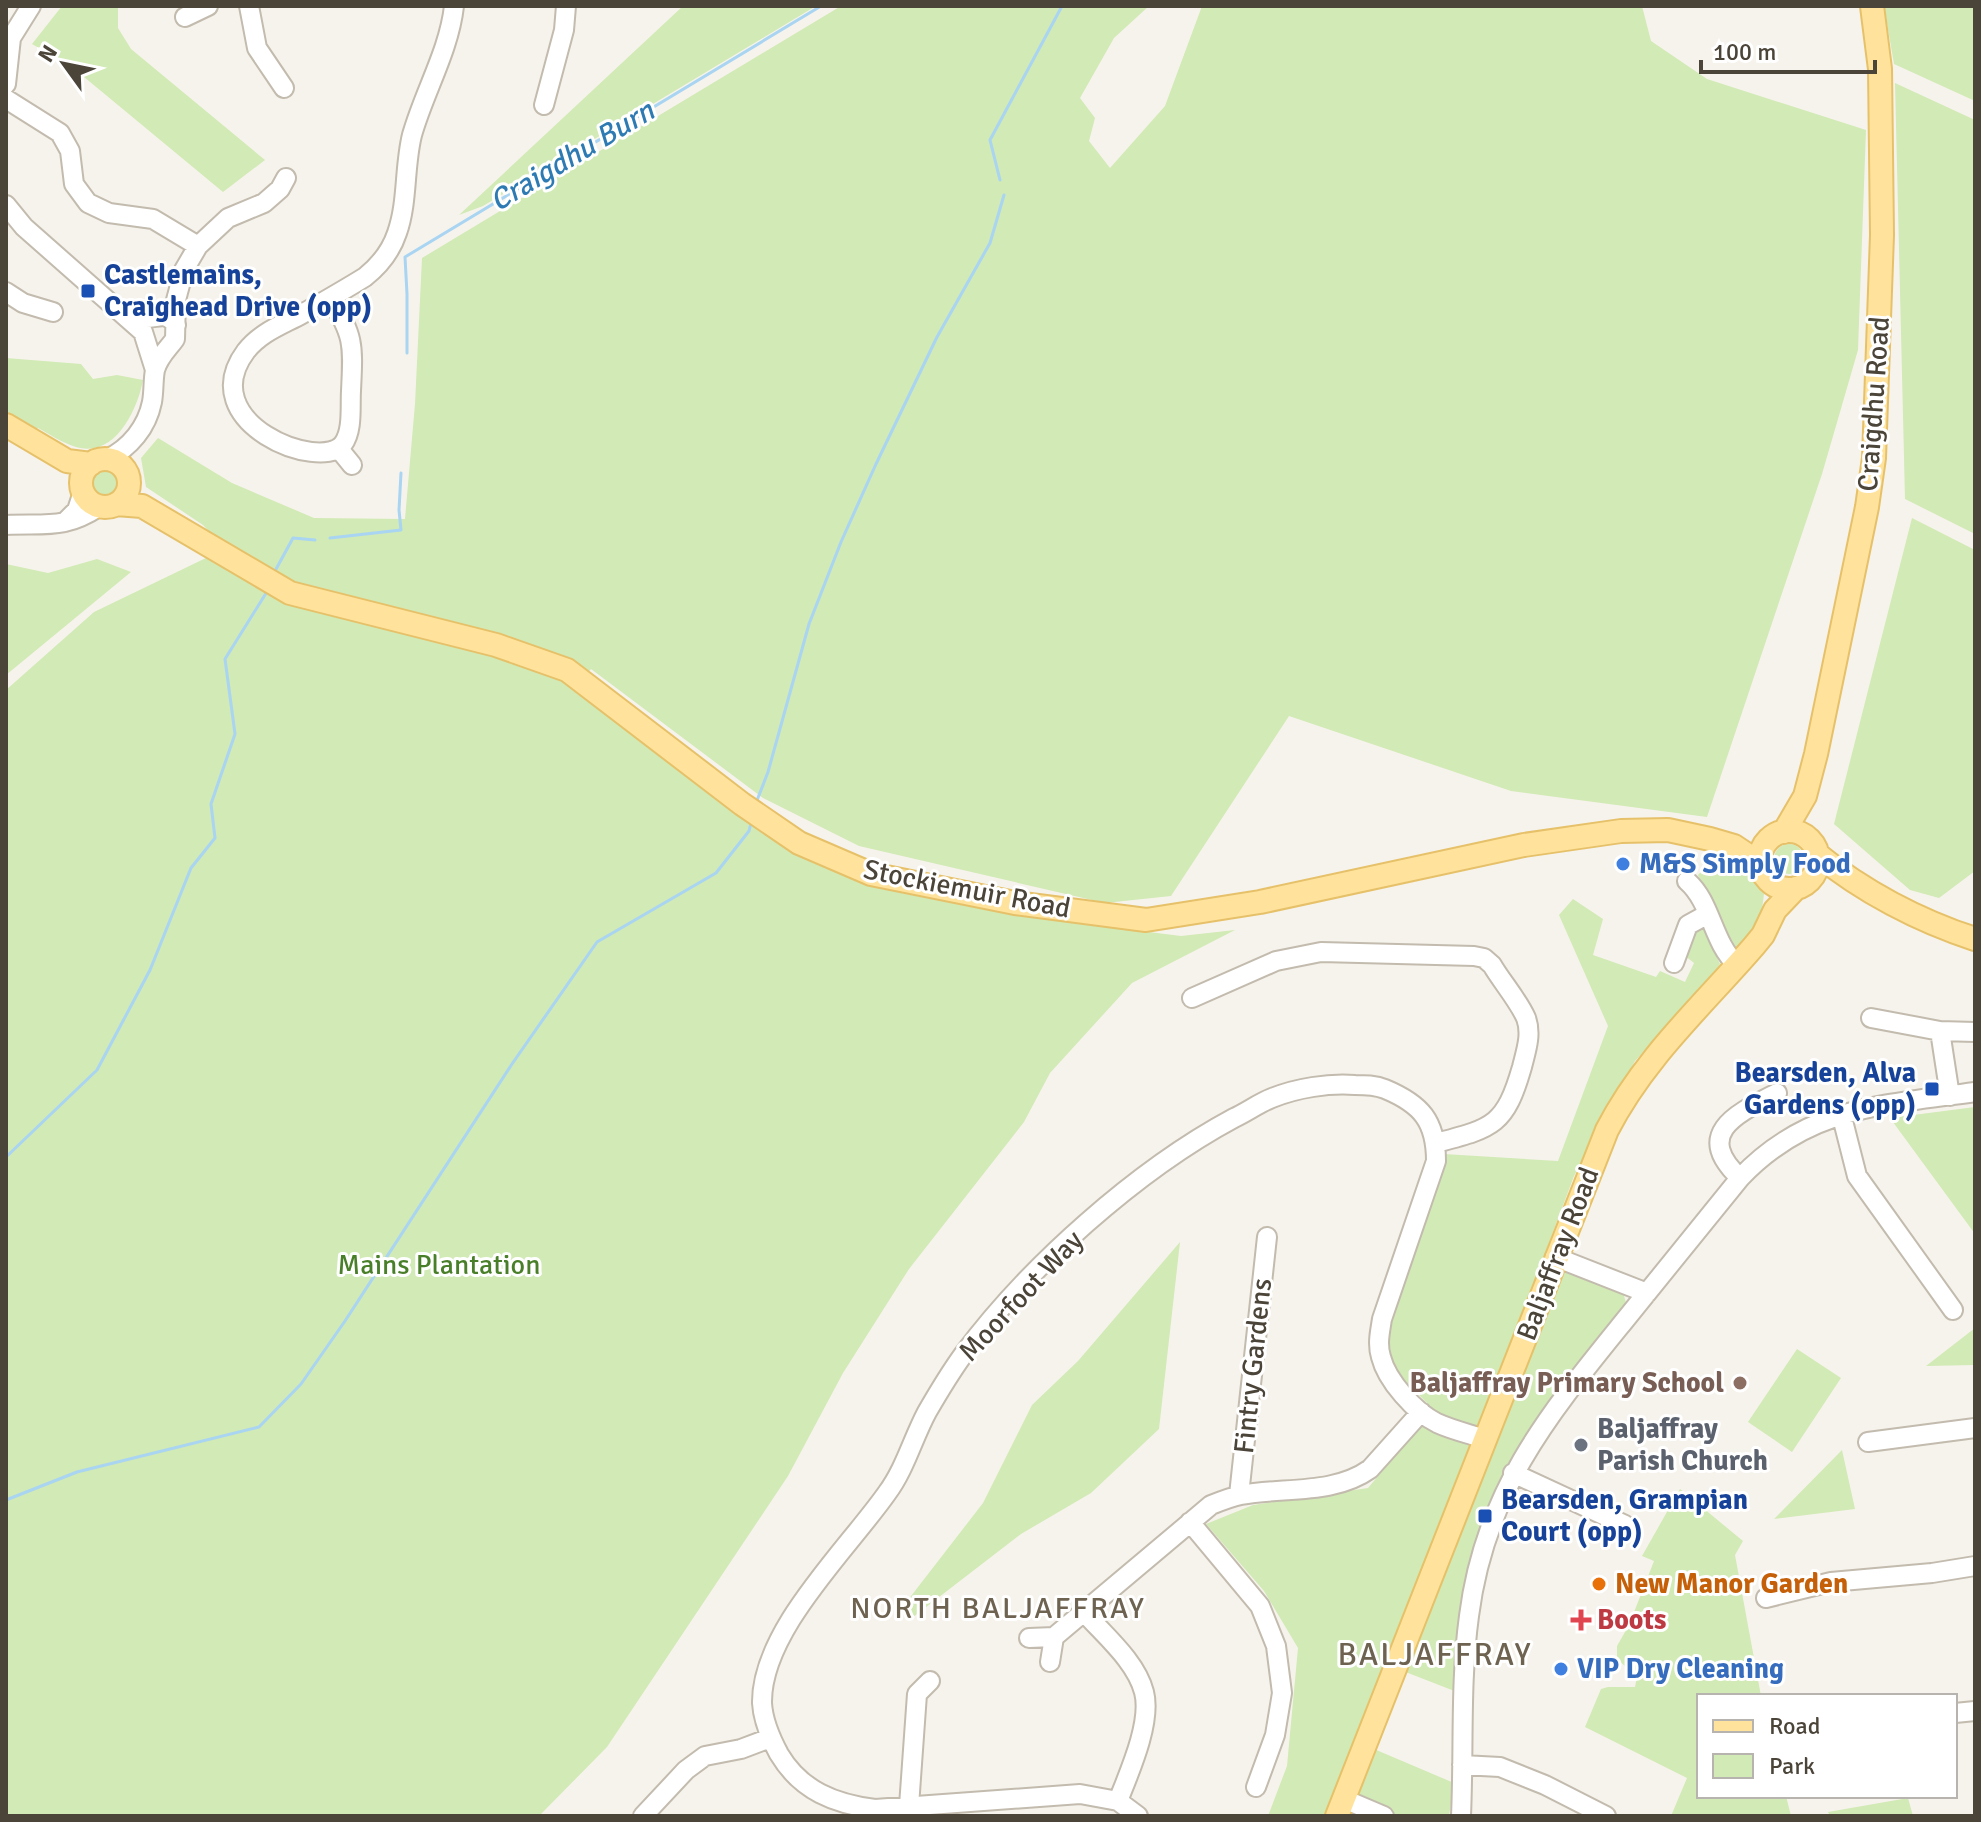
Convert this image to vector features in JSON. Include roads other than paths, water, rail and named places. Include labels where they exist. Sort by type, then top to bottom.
[{"type":"main road","name":"Craigdhu Road","points":[[1776,837],[1805,796],[1867,507],[1874,458],[1882,235],[1880,69],[1872,6]]},
{"type":"main road","points":[[6,425],[67,461],[106,479]]},
{"type":"main road","name":"Stockiemuir Road","points":[[106,479],[142,506],[290,593],[496,645],[567,670],[742,804],[799,843],[871,874],[1015,903],[1146,920],[1260,902],[1524,845],[1621,831],[1668,830],[1734,846],[1776,837]]},
{"type":"main road","name":"Craigdhu Road","points":[[1805,796],[1812,846]]},
{"type":"main road","points":[[1775,910],[1761,856],[1776,837],[1801,834],[1845,877],[1907,910],[1975,939]]},
{"type":"main road","name":"Stockiemuir Road","points":[[1734,846],[1765,872]]},
{"type":"main road","points":[[1803,884],[1815,873],[1812,846]]},
{"type":"main road","points":[[1765,872],[1781,888],[1845,877]]},
{"type":"main road","name":"Baljaffray Road","points":[[1341,1808],[1555,1257],[1621,1103],[1657,1052],[1763,935],[1775,910],[1803,884]]},
{"type":"street","points":[[6,84],[11,38],[31,6]]},
{"type":"street","points":[[185,17],[208,6]]},
{"type":"street","points":[[249,6],[257,48],[284,88]]},
{"type":"street","points":[[330,298],[346,322],[352,349],[348,432],[339,449],[320,454],[264,434],[245,419],[232,393],[237,368],[254,342],[374,270],[389,251],[398,231],[405,168],[413,132],[442,53],[454,6]]},
{"type":"street","points":[[544,105],[558,86],[566,6]]},
{"type":"street","points":[[6,99],[60,133],[70,151],[74,184],[88,203],[109,213],[153,219],[198,246]]},
{"type":"street","points":[[6,525],[63,524],[80,519],[149,414],[157,330],[176,300],[184,270],[198,246],[228,218],[280,189],[286,178]]},
{"type":"street","points":[[6,205],[24,227],[126,314],[157,330]]},
{"type":"street","points":[[6,292],[23,303],[53,312]]},
{"type":"street","points":[[339,449],[352,465]]},
{"type":"street","points":[[1687,881],[1698,890],[1724,948],[1737,965]]},
{"type":"street","points":[[1674,963],[1688,925],[1708,914]]},
{"type":"street","points":[[1192,998],[1276,961],[1321,952],[1474,956],[1484,958],[1492,965],[1526,1019],[1529,1042],[1510,1106],[1479,1131],[1436,1143],[1436,1161],[1382,1319],[1379,1338],[1380,1356],[1387,1372],[1421,1412],[1437,1423],[1485,1439]]},
{"type":"street","points":[[1871,1018],[1940,1031],[1975,1032]]},
{"type":"street","points":[[1940,1031],[1950,1096]]},
{"type":"street","name":"Moorfoot Way","points":[[1138,1816],[1118,1801],[1080,1794],[970,1809],[909,1806],[841,1810],[788,1768],[770,1738],[762,1704],[767,1671],[777,1642],[893,1484],[927,1412],[962,1356],[1007,1302],[1118,1197],[1209,1131],[1273,1098],[1332,1083],[1378,1086],[1414,1104],[1430,1121],[1436,1143]]},
{"type":"street","points":[[1461,1816],[1469,1615],[1491,1523],[1513,1473],[1552,1410],[1740,1178],[1774,1147],[1801,1130],[1841,1113],[1975,1092]]},
{"type":"street","points":[[1740,1178],[1721,1156],[1718,1144],[1724,1125],[1734,1115],[1777,1093]]},
{"type":"street","points":[[1841,1113],[1857,1176],[1953,1310]]},
{"type":"street","name":"Fintry Gardens","points":[[1239,1495],[1267,1237]]},
{"type":"street","points":[[1555,1257],[1647,1293]]},
{"type":"street","points":[[1029,1638],[1054,1637],[1211,1505],[1239,1495],[1343,1483],[1362,1475],[1421,1412]]},
{"type":"street","points":[[1868,1442],[1975,1428]]},
{"type":"street","points":[[1513,1473],[1625,1525]]},
{"type":"street","points":[[1190,1522],[1260,1606],[1276,1646],[1282,1693],[1275,1735],[1256,1787]]},
{"type":"street","points":[[1766,1598],[1831,1582],[1975,1566]]},
{"type":"street","points":[[1084,1612],[1129,1664],[1145,1693],[1144,1727],[1118,1801]]},
{"type":"street","points":[[1050,1662],[1054,1637]]},
{"type":"street","points":[[909,1806],[916,1687]]},
{"type":"street","points":[[643,1816],[686,1770],[705,1756],[741,1749],[770,1738]]},
{"type":"street","points":[[1462,1765],[1500,1767],[1545,1785],[1606,1816]]},
{"type":"street","points":[[1341,1808],[1384,1816]]},
{"type":"waterway","name":"Craigdhu Burn","points":[[407,353],[405,257],[821,6]]},
{"type":"waterway","points":[[1000,180],[990,140],[1062,6]]},
{"type":"waterway","points":[[756,803],[768,772],[809,624],[841,542],[937,337],[990,243],[1004,195]]},
{"type":"waterway","points":[[330,538],[401,530],[401,473]]},
{"type":"waterway","points":[[275,571],[293,538],[315,540]]},
{"type":"waterway","points":[[6,1157],[97,1070],[150,970],[191,868],[215,838],[211,804],[235,734],[225,659],[268,590]]},
{"type":"waterway","points":[[6,1500],[77,1472],[259,1427],[301,1384],[345,1321],[512,1064],[597,942],[716,873],[749,831],[751,823]]},
{"type":"place","name":"Castlemains, Craighead Drive (opp)","points":[[88,291]]},
{"type":"place","name":"M&S Simply Food","points":[[1623,864]]},
{"type":"place","name":"Bearsden, Alva Gardens (opp)","points":[[1932,1089]]},
{"type":"place","name":"Baljaffray Primary School","points":[[1740,1383]]},
{"type":"place","name":"Baljaffray Parish Church","points":[[1581,1445]]},
{"type":"place","name":"Bearsden, Grampian Court (opp)","points":[[1485,1516]]},
{"type":"place","name":"New Manor Garden","points":[[1599,1584]]},
{"type":"place","name":"Boots","points":[[1581,1620]]},
{"type":"place","name":"VIP Dry Cleaning","points":[[1561,1669]]},
{"type":"district","name":"NORTH BALJAFFRAY","points":[[998,1608]]},
{"type":"district","name":"BALJAFFRAY","points":[[1435,1654]]},
{"type":"park label","name":"Mains Plantation","points":[[439,1265]]}]
